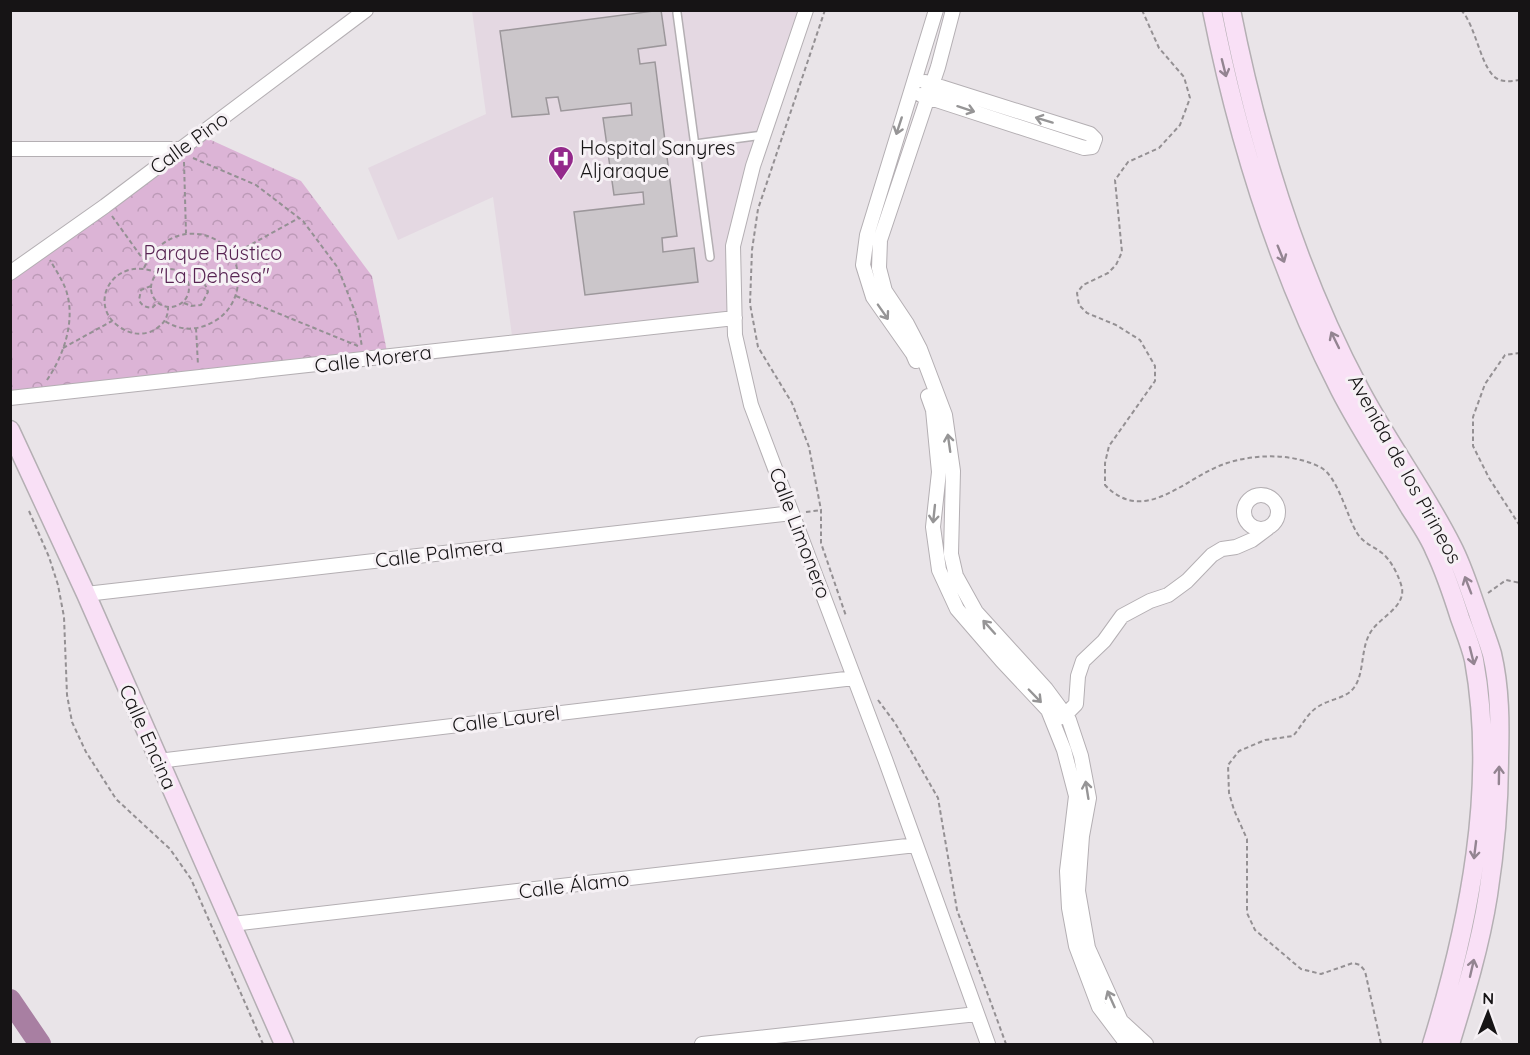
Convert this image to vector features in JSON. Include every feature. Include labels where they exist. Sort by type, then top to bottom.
[{"type":"street","name":"Calle Pino","points":[[10,273],[181,152],[366,10]]},
{"type":"street","name":"Calle Limonero","points":[[806,10],[753,166],[733,246],[735,335],[751,405],[988,1044]]},
{"type":"street","points":[[936,10],[867,235],[863,265],[873,297],[913,354],[933,410],[939,472],[933,528],[939,570],[957,609],[1002,661],[1048,710],[1059,718],[1069,720],[1081,756],[1089,798],[1082,836],[1078,891],[1088,948],[1121,1021],[1146,1044]]},
{"type":"street","points":[[953,10],[930,91],[880,240],[879,268],[885,291],[907,324],[920,350],[945,416],[953,471],[951,554],[956,576],[976,612],[1046,689],[1059,718],[1064,750],[1076,796],[1067,871],[1069,908],[1076,946],[1100,1007],[1127,1044]]},
{"type":"street","name":"Avenida de los Pirineos","points":[[1212,10],[1223,64],[1256,183],[1275,240],[1306,318],[1346,400],[1435,549],[1473,657],[1482,715],[1478,830],[1467,909],[1452,978],[1432,1044]]},
{"type":"street","name":"Avenida de los Pirineos","points":[[1231,10],[1241,62],[1293,238],[1329,326],[1359,389],[1453,547],[1492,654],[1498,701],[1499,784],[1488,896],[1471,975],[1450,1044]]},
{"type":"street","points":[[912,85],[1084,148],[1092,147],[1095,139],[1090,134],[930,91]]},
{"type":"street","points":[[10,149],[181,152]]},
{"type":"street","name":"Calle Morera","points":[[10,398],[199,379],[364,354],[735,318]]},
{"type":"street","name":"Calle Encina","points":[[10,430],[86,594],[284,1044]]},
{"type":"street","name":"Calle Palmera","points":[[86,594],[792,513]]},
{"type":"street","points":[[1059,718],[1076,704],[1078,676],[1083,661],[1104,641],[1122,616],[1143,604],[1168,595],[1187,581],[1212,555],[1222,549],[1236,547],[1252,540],[1268,528]]},
{"type":"street","name":"Calle Laurel","points":[[158,761],[854,678]]},
{"type":"street","name":"Calle Álamo","points":[[232,924],[916,845]]},
{"type":"street","points":[[702,1044],[977,1014]]},
{"type":"lane","points":[[677,13],[710,256]]},
{"type":"lane","points":[[695,144],[765,135]]},
{"type":"path","points":[[825,10],[758,209],[752,250],[750,304],[758,347],[792,403],[809,447],[821,510],[821,543],[849,622]]},
{"type":"path","points":[[1461,10],[1468,18],[1485,63],[1493,76],[1502,81],[1520,80]]},
{"type":"path","points":[[186,233],[181,152],[256,185],[299,218],[338,268],[357,317],[364,354]]},
{"type":"path","points":[[105,206],[146,264]]},
{"type":"path","points":[[232,255],[299,218]]},
{"type":"path","points":[[144,268],[160,244],[174,236],[186,233],[197,233],[213,238],[232,255],[237,269],[236,296],[220,318],[196,328],[172,326],[165,321]]},
{"type":"path","points":[[43,394],[42,387],[59,362],[69,325],[66,290],[44,250]]},
{"type":"path","points":[[158,273],[144,268],[126,270],[110,283],[105,294],[107,314],[121,329],[132,334],[145,334],[156,329],[165,321],[168,308]]},
{"type":"path","points":[[173,269],[186,278],[189,288],[183,302],[168,308],[157,303],[151,292],[151,286],[152,280],[158,273],[173,269]]},
{"type":"path","points":[[183,302],[191,306],[201,305],[208,292],[201,279],[186,278]]},
{"type":"path","points":[[151,286],[141,290],[139,300],[146,308],[152,308],[157,303]]},
{"type":"path","points":[[236,296],[364,354]]},
{"type":"path","points":[[63,348],[112,321]]},
{"type":"path","points":[[196,328],[199,379]]},
{"type":"path","points":[[1520,353],[1505,355],[1485,384],[1473,417],[1473,446],[1489,478],[1520,526]]},
{"type":"path","points":[[28,508],[58,585],[64,617],[67,695],[72,722],[86,752],[116,799],[170,849],[191,879],[263,1044]]},
{"type":"path","points":[[1474,602],[1506,580],[1520,583]]},
{"type":"path","points":[[875,696],[895,723],[938,798],[957,910],[1006,1044]]},
{"type":"shaded area","name":"Hospital Sanyres Aljaraque","points":[[472,11],[806,11],[733,245],[735,318],[513,343],[493,197],[398,240],[368,168],[486,114]]},
{"type":"green space","name":"Parque Rústico \"La Dehesa\"","points":[[200,135],[301,181],[372,276],[388,357],[11,398],[10,273]]},
{"type":"building","points":[[661,10],[666,45],[638,49],[640,64],[655,62],[677,236],[662,238],[663,252],[694,248],[698,282],[585,295],[574,212],[644,204],[643,192],[614,195],[603,118],[632,115],[631,103],[561,111],[558,97],[546,98],[549,114],[512,117],[500,31]]},
{"type":"waterway","points":[[10,1000],[40,1044]]},
{"type":"place","name":"Hospital Sanyres Aljaraque","points":[[561,182]]}]
